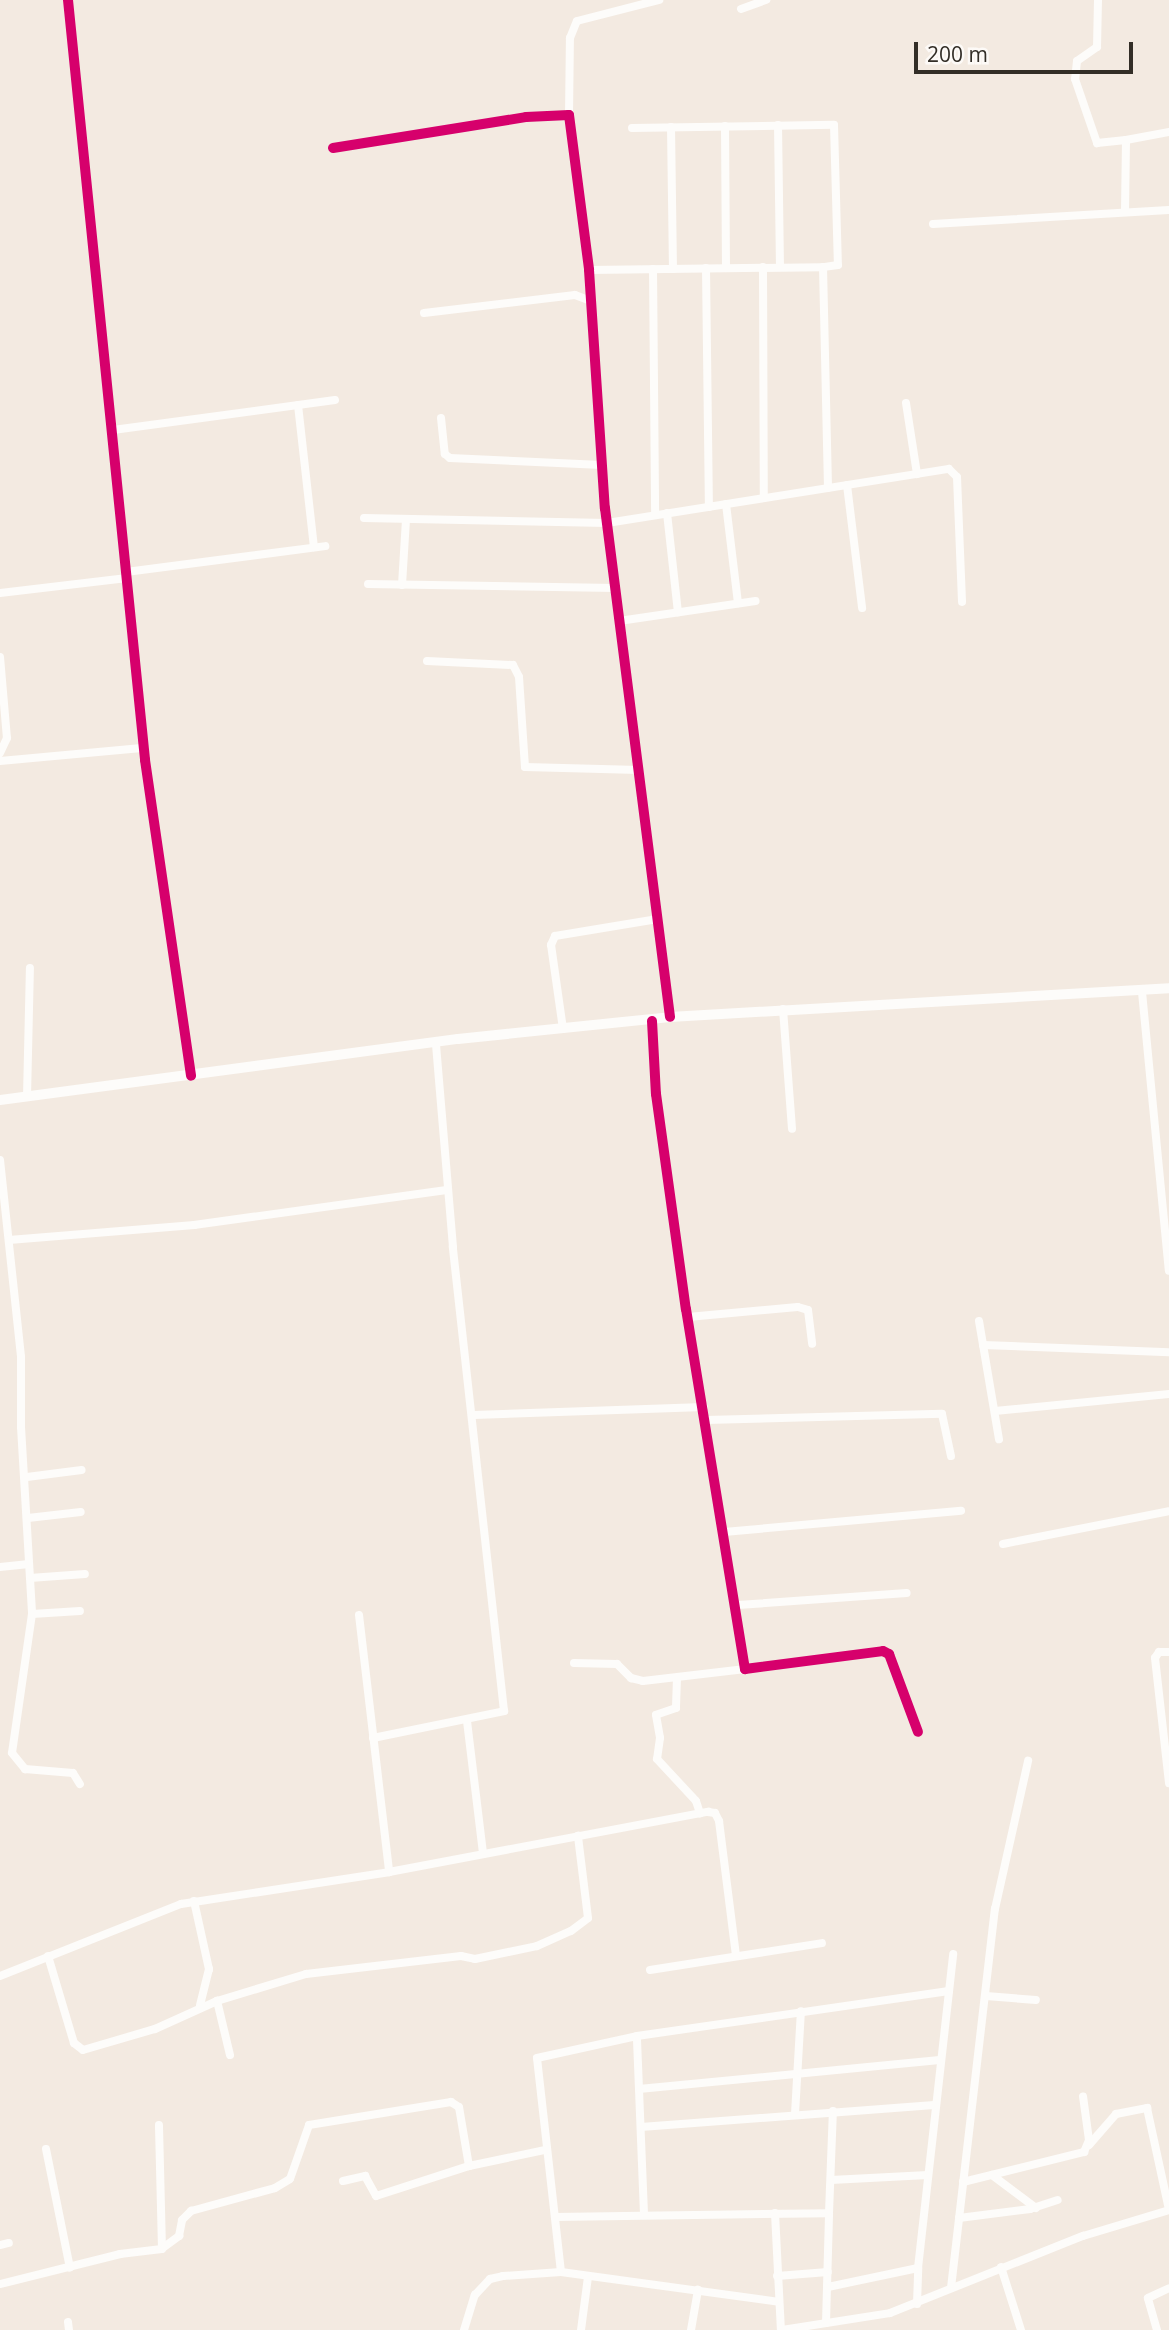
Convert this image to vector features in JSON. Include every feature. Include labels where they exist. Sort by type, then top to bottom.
[{"type":"main road","points":[[0,1100],[436,1043],[670,1017],[1142,992],[1169,988]]},
{"type":"street","points":[[68,0],[144,748],[191,1076]]},
{"type":"street","points":[[659,0],[577,21],[570,38],[569,115],[589,270],[607,523],[670,1017]]},
{"type":"street","points":[[741,9],[766,0]]},
{"type":"street","points":[[1098,0],[1097,47],[1077,61],[1075,79],[1097,143],[1169,132]]},
{"type":"street","points":[[333,148],[526,117],[569,115]]},
{"type":"street","points":[[778,125],[780,267]]},
{"type":"street","points":[[589,270],[838,265],[834,125],[632,128]]},
{"type":"street","points":[[725,126],[726,268]]},
{"type":"street","points":[[671,127],[673,269]]},
{"type":"street","points":[[1125,212],[1126,140]]},
{"type":"street","points":[[933,224],[1169,210]]},
{"type":"street","points":[[763,267],[764,498]]},
{"type":"street","points":[[823,267],[828,488]]},
{"type":"street","points":[[706,268],[709,507]]},
{"type":"street","points":[[653,269],[655,515]]},
{"type":"street","points":[[424,313],[575,295],[591,301]]},
{"type":"street","points":[[113,430],[335,400]]},
{"type":"street","points":[[906,403],[918,474]]},
{"type":"street","points":[[298,405],[314,547]]},
{"type":"street","points":[[441,418],[445,454],[450,458],[602,465]]},
{"type":"street","points":[[364,518],[607,523],[949,469],[957,477],[962,602]]},
{"type":"street","points":[[847,485],[862,608]]},
{"type":"street","points":[[726,504],[738,603]]},
{"type":"street","points":[[667,513],[678,612]]},
{"type":"street","points":[[402,585],[406,519]]},
{"type":"street","points":[[0,593],[326,546]]},
{"type":"street","points":[[368,584],[615,588]]},
{"type":"street","points":[[619,621],[756,601]]},
{"type":"street","points":[[0,657],[7,738],[0,753]]},
{"type":"street","points":[[427,660],[513,665],[519,677],[525,767],[639,770]]},
{"type":"street","points":[[0,761],[144,748]]},
{"type":"street","points":[[563,1029],[551,945],[555,936],[658,919]]},
{"type":"street","points":[[27,1097],[30,968]]},
{"type":"street","points":[[1142,992],[1169,1271]]},
{"type":"street","points":[[783,1010],[792,1129]]},
{"type":"street","points":[[652,1021],[656,1094],[688,1317],[738,1605],[745,1669]]},
{"type":"street","points":[[373,1738],[467,1721],[504,1711],[474,1415],[447,1190],[436,1043]]},
{"type":"street","points":[[0,1160],[21,1357],[21,1427],[27,1477],[32,1614],[32,1642],[12,1739],[14,1759],[25,1769],[74,1773],[80,1784]]},
{"type":"street","points":[[9,1240],[194,1225],[447,1190]]},
{"type":"street","points":[[688,1317],[798,1307],[808,1310],[812,1345]]},
{"type":"street","points":[[979,1321],[999,1438]]},
{"type":"street","points":[[983,1345],[1169,1352]]},
{"type":"street","points":[[995,1411],[1169,1394]]},
{"type":"street","points":[[474,1415],[704,1407]]},
{"type":"street","points":[[706,1420],[942,1414],[946,1417],[951,1457]]},
{"type":"street","points":[[27,1477],[82,1470]]},
{"type":"street","points":[[724,1532],[961,1511]]},
{"type":"street","points":[[1003,1544],[1169,1511]]},
{"type":"street","points":[[28,1518],[81,1512]]},
{"type":"street","points":[[0,1566],[29,1564]]},
{"type":"street","points":[[30,1578],[85,1574]]},
{"type":"street","points":[[738,1605],[907,1592]]},
{"type":"street","points":[[32,1614],[80,1611]]},
{"type":"street","points":[[359,1615],[389,1872]]},
{"type":"street","points":[[574,1663],[617,1664],[636,1680],[677,1678],[886,1652],[918,1732]]},
{"type":"street","points":[[1169,1652],[1159,1652],[1155,1658],[1169,1783]]},
{"type":"street","points":[[677,1678],[676,1708],[656,1716],[660,1738],[657,1759],[696,1801],[700,1813]]},
{"type":"street","points":[[467,1721],[483,1854]]},
{"type":"street","points":[[951,2288],[995,1909],[1028,1761]]},
{"type":"street","points":[[0,1976],[194,1901],[389,1872],[700,1813],[718,1817],[737,1955]]},
{"type":"street","points":[[48,1956],[79,2049],[155,2028],[200,2005],[324,1971],[461,1956],[475,1959],[552,1941],[587,1918],[578,1836]]},
{"type":"street","points":[[194,1901],[209,1969],[200,2005]]},
{"type":"street","points":[[650,1970],[822,1943]]},
{"type":"street","points":[[917,2304],[934,2105],[953,1954]]},
{"type":"street","points":[[561,2272],[545,2150],[538,2056],[637,2036],[949,1991]]},
{"type":"street","points":[[986,1996],[1036,2000]]},
{"type":"street","points":[[217,2001],[230,2055]]},
{"type":"street","points":[[795,2114],[795,2074],[801,2011]]},
{"type":"street","points":[[637,2036],[644,2214]]},
{"type":"street","points":[[639,2089],[940,2060]]},
{"type":"street","points":[[1083,2096],[1089,2145]]},
{"type":"street","points":[[0,2284],[164,2247],[179,2236],[182,2220],[191,2211],[275,2188],[290,2179],[309,2125],[454,2103],[469,2166]]},
{"type":"street","points":[[640,2127],[833,2110],[934,2105]]},
{"type":"street","points":[[775,2213],[782,2330],[813,2328],[826,2323],[872,2318],[917,2304],[1000,2267],[1169,2210],[1147,2108],[1116,2114],[1079,2154],[963,2182]]},
{"type":"street","points":[[826,2323],[833,2110]]},
{"type":"street","points":[[159,2125],[164,2247]]},
{"type":"street","points":[[46,2149],[70,2268]]},
{"type":"street","points":[[343,2181],[365,2176],[376,2196],[469,2166],[545,2150]]},
{"type":"street","points":[[831,2180],[928,2175]]},
{"type":"street","points":[[992,2175],[1036,2208]]},
{"type":"street","points":[[959,2218],[1036,2208],[1058,2200]]},
{"type":"street","points":[[555,2217],[829,2213]]},
{"type":"street","points":[[1000,2267],[1021,2330]]},
{"type":"street","points":[[828,2287],[918,2268]]},
{"type":"street","points":[[464,2330],[475,2295],[490,2279],[561,2272],[779,2302]]},
{"type":"street","points":[[777,2276],[828,2272]]},
{"type":"street","points":[[581,2330],[588,2277]]},
{"type":"street","points":[[1157,2330],[1148,2298],[1169,2288]]},
{"type":"street","points":[[691,2330],[698,2290]]},
{"type":"cycle path","points":[[68,0],[145,760],[191,1076]]},
{"type":"cycle path","points":[[333,148],[526,117],[569,115],[589,270],[605,508],[670,1017]]},
{"type":"cycle path","points":[[652,1021],[656,1094],[686,1309],[745,1669],[883,1651],[889,1654],[918,1732]]}]
